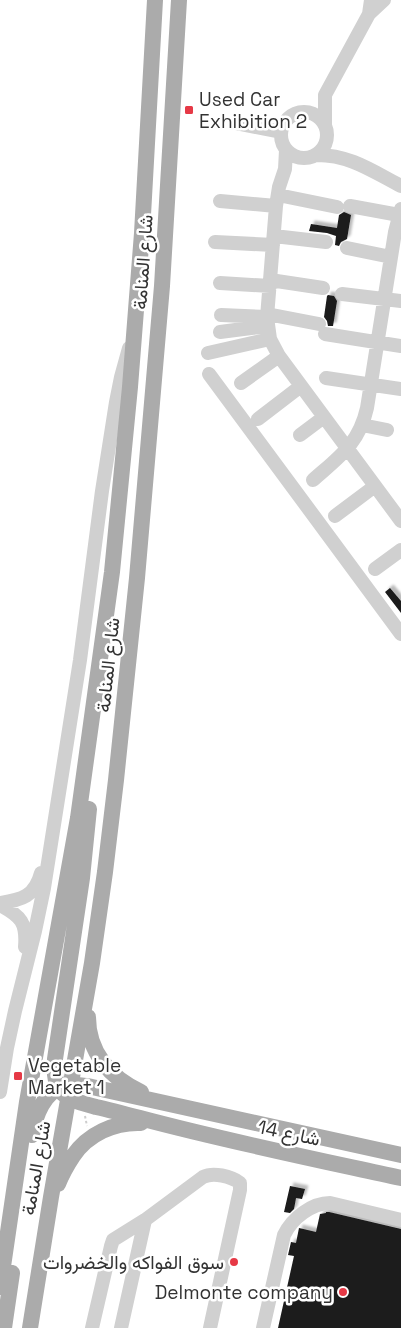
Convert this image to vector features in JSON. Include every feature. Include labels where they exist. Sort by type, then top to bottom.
[{"type":"main road","name":"شارع المنامة","points":[[0,1286],[27,1102],[78,818],[112,572],[135,330],[148,150],[155,0]]},
{"type":"main road","name":"شارع المنامة","points":[[30,1328],[66,1090],[92,963],[116,780],[140,540],[162,286],[179,0]]},
{"type":"main road","points":[[91,727],[91,785],[86,847],[54,1074],[66,1090],[86,1104],[170,1126]]},
{"type":"main road","points":[[92,963],[88,1020],[91,1038],[98,1055],[108,1070],[129,1087],[170,1104]]},
{"type":"main road","points":[[4,1328],[32,1132],[43,1103],[50,1095],[66,1090],[92,1088],[170,1104]]},
{"type":"main road","name":"شارع 14","points":[[170,1104],[401,1155]]},
{"type":"main road","points":[[51,1197],[72,1156],[85,1142],[101,1131],[128,1123],[170,1126]]},
{"type":"main road","name":"شارع 14","points":[[170,1126],[401,1178]]},
{"type":"street","points":[[301,112],[325,95],[370,7],[384,0]]},
{"type":"street","points":[[282,179],[289,171],[322,150],[326,143],[325,95]]},
{"type":"street","points":[[353,161],[344,153],[326,130],[321,118],[315,114],[308,112],[294,114],[283,125],[281,132],[286,150],[286,160],[277,200],[268,324],[279,356],[401,521]]},
{"type":"street","points":[[235,123],[281,132]]},
{"type":"street","points":[[286,150],[294,156],[329,155],[353,161],[401,186]]},
{"type":"street","points":[[220,201],[277,200],[400,212],[395,254],[384,299],[367,408],[362,425],[348,449],[313,480]]},
{"type":"street","points":[[214,242],[326,242]]},
{"type":"street","points":[[347,248],[395,254]]},
{"type":"street","points":[[220,283],[270,283],[323,288]]},
{"type":"street","points":[[342,294],[401,301]]},
{"type":"street","points":[[221,315],[268,324],[322,329],[401,346]]},
{"type":"street","points":[[220,332],[268,324]]},
{"type":"street","points":[[208,354],[268,324]]},
{"type":"street","points":[[0,1092],[7,1048],[44,888],[80,660],[102,491],[116,402],[126,354],[135,330]]},
{"type":"street","points":[[241,383],[279,356]]},
{"type":"street","points":[[209,374],[401,634]]},
{"type":"street","points":[[326,378],[401,389]]},
{"type":"street","points":[[258,419],[301,386]]},
{"type":"street","points":[[300,435],[324,418]]},
{"type":"street","points":[[362,425],[387,430]]},
{"type":"street","points":[[335,516],[375,486]]},
{"type":"street","points":[[375,569],[401,550]]},
{"type":"street","points":[[0,904],[24,898],[36,886],[51,844]]},
{"type":"street","points":[[0,904],[18,916],[26,931],[24,974]]},
{"type":"street","points":[[92,1328],[113,1240],[210,1174],[235,1179],[240,1183],[210,1328]]},
{"type":"street","points":[[263,1328],[284,1235],[287,1228],[296,1218],[315,1205],[330,1203],[401,1220]]},
{"type":"street","points":[[121,1328],[145,1220]]},
{"type":"building","points":[[344,212],[351,215],[347,239],[341,242],[339,246],[335,245],[336,236],[309,231],[311,224],[337,228],[339,215]]},
{"type":"building","points":[[328,295],[334,296],[337,301],[333,326],[328,326],[324,317]]},
{"type":"building","points":[[390,588],[401,601],[401,613],[385,592]]},
{"type":"building","points":[[290,1186],[305,1189],[302,1199],[296,1198],[294,1209],[290,1213],[284,1212]]},
{"type":"building","name":"Delmonte company","points":[[326,1212],[401,1229],[401,1328],[278,1328],[294,1256],[288,1255],[291,1242],[296,1243],[299,1228],[316,1232],[320,1214]]},
{"type":"place","name":"Used Car Exhibition 2","points":[[189,110]]},
{"type":"place","name":"Vegetable Market 1","points":[[18,1076]]},
{"type":"place","name":"سوق الفواكه والخضروات","points":[[234,1262]]},
{"type":"place","name":"Delmonte company","points":[[343,1292]]}]
